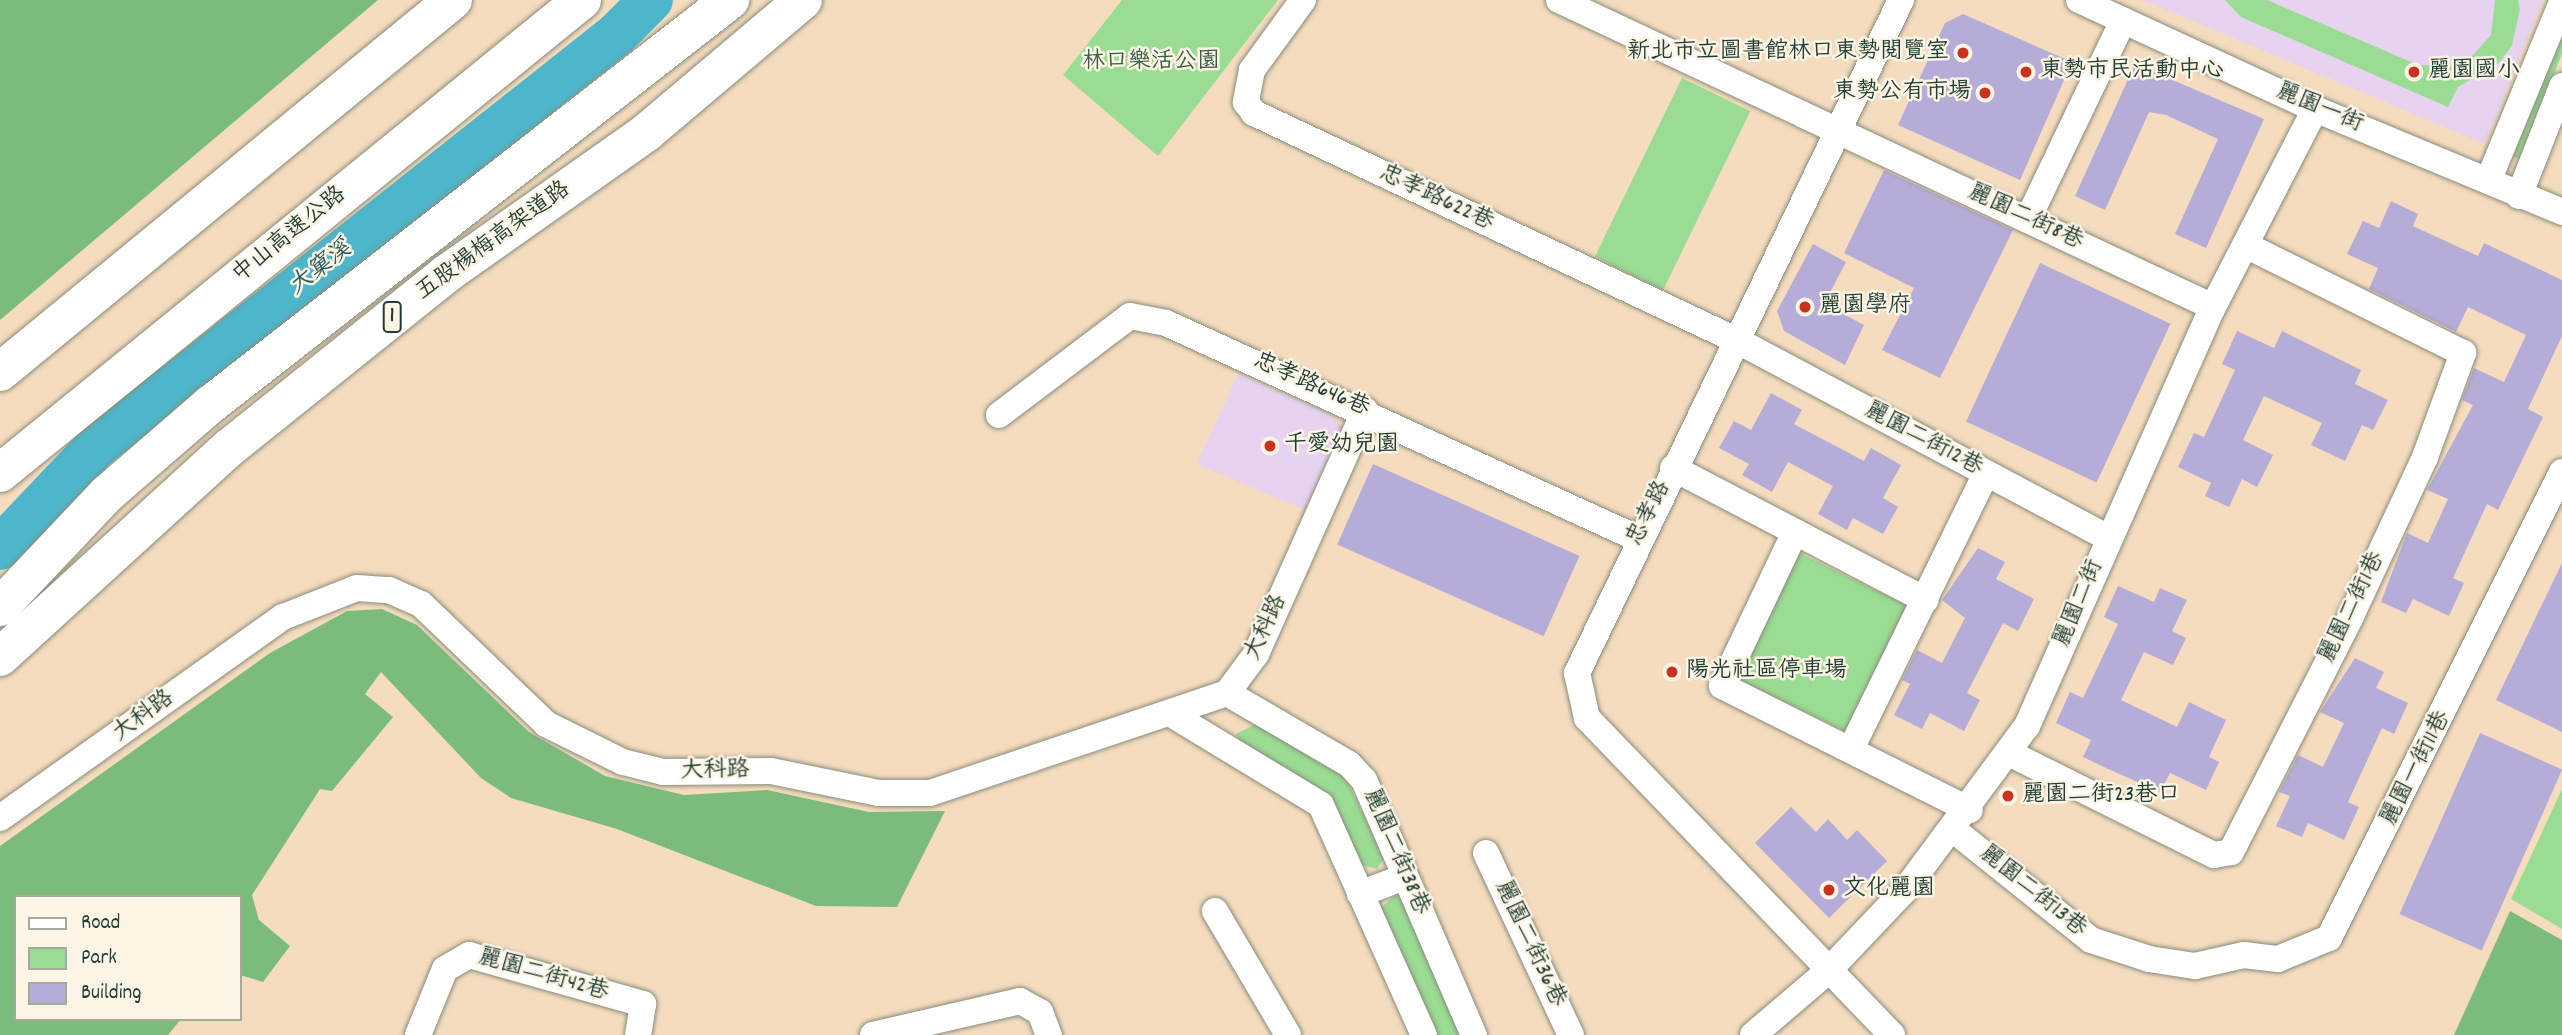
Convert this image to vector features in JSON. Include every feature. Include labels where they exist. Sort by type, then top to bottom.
[{"type":"highway","points":[[0,372],[453,0]]},
{"type":"highway","name":"中山高速公路","points":[[0,473],[76,405],[582,0]]},
{"type":"highway","name":"五股楊梅高架道路","points":[[0,607],[107,494],[211,404],[730,0]]},
{"type":"highway","name":"五股楊梅高架道路","points":[[0,657],[229,448],[446,274],[647,132],[803,0]]},
{"type":"street","name":"忠孝路622巷","points":[[1303,0],[1252,70],[1246,102],[1254,113],[1738,341]]},
{"type":"street","points":[[1559,0],[1835,132]]},
{"type":"street","name":"忠孝路","points":[[1892,1035],[1587,718],[1577,673],[1637,538],[1738,341],[1900,0]]},
{"type":"street","name":"麗園一街","points":[[2079,0],[2315,109],[2489,179],[2519,196],[2562,212]]},
{"type":"street","points":[[2489,179],[2562,2]]},
{"type":"street","points":[[2028,219],[2123,21]]},
{"type":"street","points":[[2519,196],[2562,86]]},
{"type":"street","name":"麗園二街","points":[[1753,1035],[1829,970],[1962,821],[2009,752],[2213,307],[2247,246],[2315,109]]},
{"type":"street","name":"麗園二街8巷","points":[[1835,132],[2028,219],[2213,307]]},
{"type":"street","name":"麗園二街1巷","points":[[2009,752],[2214,855],[2231,852],[2356,604],[2425,457],[2463,354],[2247,246]]},
{"type":"street","name":"忠孝路646巷","points":[[999,415],[1130,316],[1166,323],[1365,410],[1637,538]]},
{"type":"street","name":"麗園二街12巷","points":[[1738,341],[2108,538]]},
{"type":"street","name":"大科路","points":[[0,818],[283,617],[357,588],[389,590],[421,604],[546,724],[582,746],[663,772],[771,771],[879,793],[930,793],[1227,693],[1256,654],[1365,410]]},
{"type":"street","points":[[1673,468],[1926,600]]},
{"type":"street","name":"麗園一街11巷","points":[[2195,966],[2244,955],[2278,959],[2329,938],[2562,472]]},
{"type":"street","points":[[1851,749],[1986,474]]},
{"type":"street","name":"麗園二街13巷","points":[[1795,532],[1722,686],[1851,749],[1962,821],[2091,940],[2195,966]]},
{"type":"street","name":"麗園二街38巷","points":[[1227,693],[1349,764],[1364,780],[1474,1035]]},
{"type":"street","name":"麗園二街38巷","points":[[1171,714],[1312,796],[1327,815],[1424,1035]]},
{"type":"street","name":"麗園二街36巷","points":[[1486,853],[1571,1035]]},
{"type":"street","points":[[1360,894],[1404,877]]},
{"type":"street","points":[[1216,911],[1288,1035]]},
{"type":"street","name":"麗園二街42巷","points":[[418,1035],[445,969],[469,955],[643,1004],[638,1035]]},
{"type":"street","points":[[873,1035],[1020,1001],[1040,1012],[1049,1035]]},
{"type":"shaded area","name":"麗園國小","points":[[2143,0],[2543,0],[2485,144]]},
{"type":"shaded area","name":"千愛幼兒園","points":[[1238,374],[1333,415],[1343,429],[1305,510],[1197,464]]},
{"type":"green space","points":[[0,0],[378,0],[0,320]]},
{"type":"green space","name":"林口樂活公園","points":[[1122,0],[1278,0],[1158,156],[1063,75]]},
{"type":"green space","points":[[2225,0],[2267,0],[2418,65],[2450,66],[2473,55],[2491,35],[2495,0],[2518,0],[2520,9],[2512,45],[2500,62],[2458,87],[2448,107],[2241,17]]},
{"type":"green space","points":[[2562,19],[2562,54],[2520,159],[2507,154]]},
{"type":"green space","points":[[1682,78],[1750,111],[1663,290],[1595,257]]},
{"type":"green space","points":[[1797,552],[1908,606],[1847,732],[1736,678]]},
{"type":"green space","points":[[382,609],[417,625],[529,732],[605,776],[684,795],[767,790],[869,812],[945,811],[897,907],[816,906],[617,829],[511,798],[481,778],[381,672],[365,694],[393,717],[332,791],[320,789],[252,895],[259,920],[290,946],[263,982],[242,976],[242,895],[14,895],[14,1021],[179,1021],[168,1035],[0,1035],[0,846],[270,653],[347,611]]},
{"type":"green space","points":[[1259,722],[1342,770],[1384,858],[1377,869],[1358,864],[1329,797],[1243,747],[1236,734]]},
{"type":"green space","points":[[2562,789],[2562,929],[2511,899]]},
{"type":"green space","points":[[1395,896],[1406,901],[1468,1035],[1438,1035],[1380,908]]},
{"type":"green space","points":[[2510,911],[2562,940],[2562,1035],[2454,1035]]},
{"type":"building","name":"東勢公有市場","points":[[1963,14],[2072,62],[2020,180],[1898,125],[1945,23]]},
{"type":"building","points":[[2135,64],[2264,119],[2206,248],[2175,234],[2218,139],[2166,115],[2149,112],[2105,210],[2075,196]]},
{"type":"building","points":[[1884,170],[2013,230],[1940,378],[1882,350],[1914,288],[1844,253]]},
{"type":"building","points":[[2391,201],[2418,214],[2413,226],[2478,256],[2484,243],[2562,280],[2562,336],[2528,409],[2543,417],[2498,510],[2487,504],[2453,578],[2464,583],[2449,616],[2413,599],[2406,613],[2381,602],[2407,533],[2428,543],[2448,499],[2427,490],[2473,405],[2462,400],[2474,368],[2504,382],[2526,335],[2468,307],[2456,332],[2369,289],[2378,268],[2347,254],[2363,221],[2379,228]]},
{"type":"building","name":"麗園學府","points":[[1813,244],[1846,262],[1824,304],[1864,325],[1845,365],[1784,331],[1777,311]]},
{"type":"building","points":[[2040,263],[2171,324],[2097,482],[1966,422]]},
{"type":"building","points":[[2237,331],[2274,348],[2282,331],[2361,370],[2355,384],[2388,400],[2373,430],[2362,425],[2345,461],[2311,445],[2322,423],[2264,396],[2243,440],[2273,455],[2257,487],[2242,479],[2229,507],[2205,496],[2211,483],[2178,467],[2194,433],[2204,437],[2235,370],[2222,364]]},
{"type":"building","points":[[1771,393],[1802,410],[1794,424],[1864,461],[1871,448],[1901,465],[1883,498],[1898,507],[1883,534],[1853,518],[1847,530],[1818,514],[1833,486],[1788,462],[1772,492],[1742,475],[1749,464],[1719,448],[1734,421],[1751,430]]},
{"type":"building","points":[[1373,464],[1579,556],[1544,636],[1337,544]]},
{"type":"building","points":[[1978,548],[2005,562],[1996,579],[2034,599],[2018,631],[2003,623],[1967,693],[1980,700],[1964,731],[1930,713],[1922,729],[1894,715],[1910,684],[1902,680],[1917,650],[1942,663],[1965,618],[1942,600]]},
{"type":"building","points":[[2562,563],[2562,732],[2496,700]]},
{"type":"building","points":[[2118,586],[2154,602],[2160,588],[2187,600],[2172,631],[2186,638],[2173,665],[2144,652],[2121,700],[2177,727],[2189,702],[2226,720],[2209,757],[2219,762],[2206,790],[2170,773],[2160,792],[2106,768],[2083,757],[2091,740],[2056,723],[2070,692],[2083,698],[2118,624],[2104,617]]},
{"type":"building","points":[[2355,658],[2384,672],[2376,688],[2408,703],[2394,734],[2382,728],[2348,802],[2359,807],[2344,840],[2308,823],[2302,837],[2276,826],[2290,796],[2279,792],[2298,755],[2323,767],[2344,723],[2320,712]]},
{"type":"building","points":[[2480,733],[2562,770],[2482,950],[2399,914]]},
{"type":"building","name":"文化麗園","points":[[1791,807],[1816,832],[1828,819],[1847,840],[1857,830],[1887,861],[1829,918],[1755,843]]},
{"type":"waterway","name":"大窠溪","points":[[0,548],[96,447],[617,34],[651,0]]},
{"type":"place","name":"新北市立圖書館林口東勢閱覽室","points":[[1963,53]]},
{"type":"place","name":"東勢市民活動中心","points":[[2026,72]]},
{"type":"place","name":"麗園國小","points":[[2414,72]]},
{"type":"place","name":"東勢公有市場","points":[[1985,93]]},
{"type":"place","name":"麗園學府","points":[[1805,307]]},
{"type":"place","name":"千愛幼兒園","points":[[1270,446]]},
{"type":"place","name":"陽光社區停車場","points":[[1672,672]]},
{"type":"place","name":"麗園二街23巷口","points":[[2008,796]]},
{"type":"place","name":"文化麗園","points":[[1829,890]]}]
